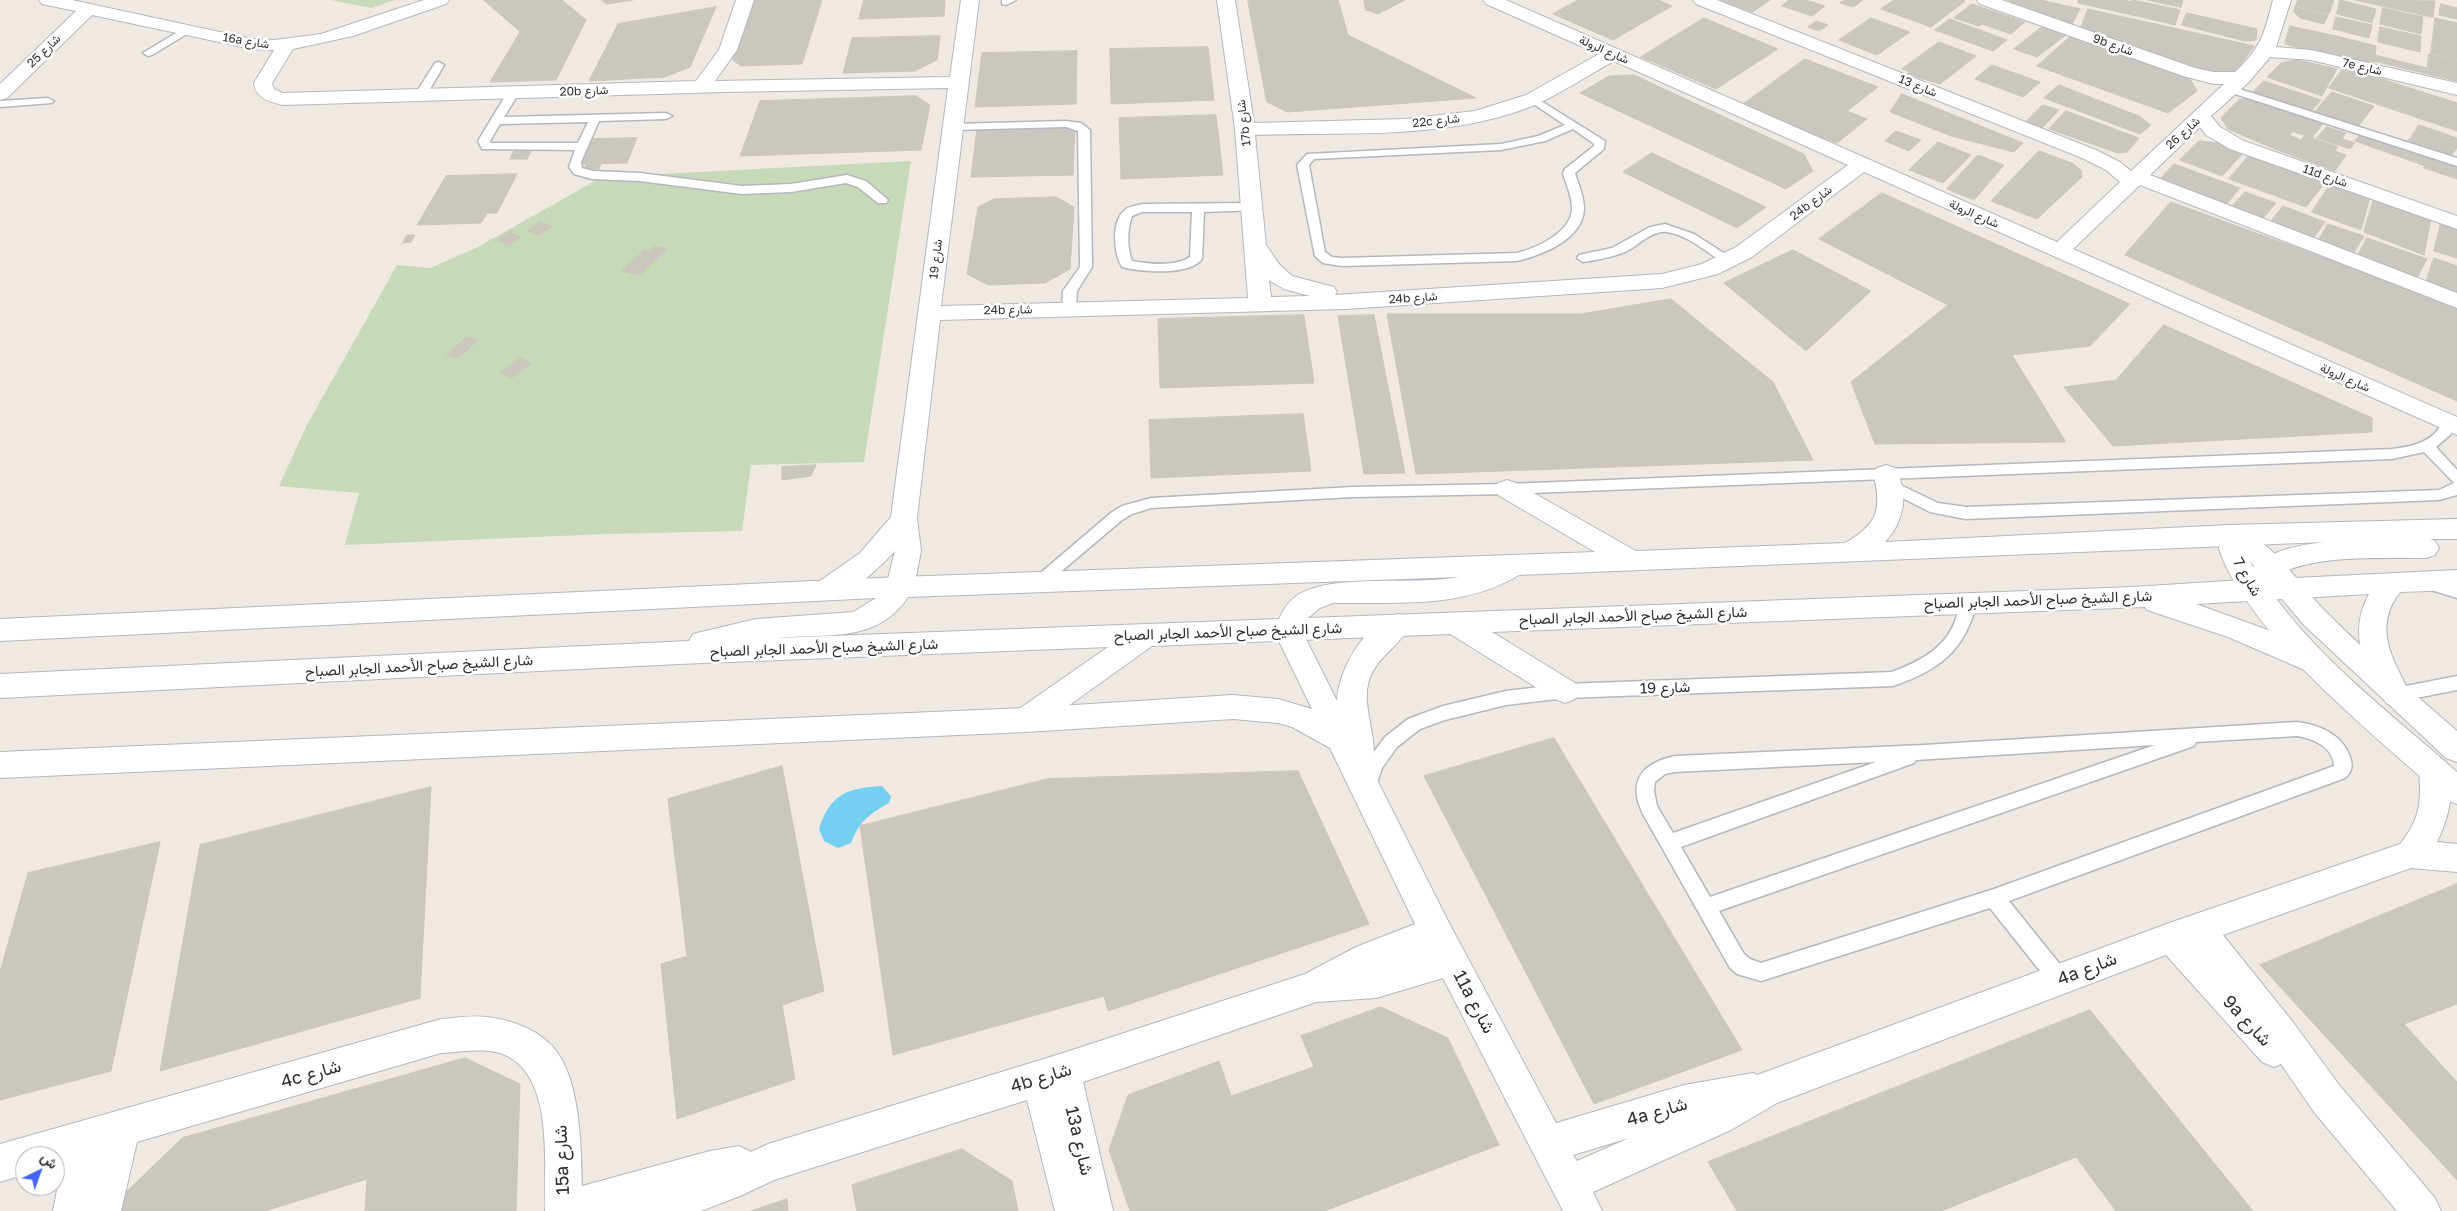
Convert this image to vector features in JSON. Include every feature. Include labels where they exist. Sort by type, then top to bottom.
[{"type":"street","name":"16a شارع","points":[[48,0],[252,44],[286,45],[316,40],[440,0]]},
{"type":"street","points":[[701,87],[728,50],[745,0]]},
{"type":"street","name":"شارع 19","points":[[900,587],[908,551],[904,518],[952,127],[970,0]]},
{"type":"street","name":"17b شارع","points":[[1226,0],[1245,129],[1260,303]]},
{"type":"street","name":"شارع الرولة","points":[[1492,0],[1530,9],[1613,54],[2453,425]]},
{"type":"street","name":"شارع 13","points":[[1702,0],[2089,154],[2133,178],[2457,301]]},
{"type":"street","name":"9b شارع","points":[[1986,0],[2189,72],[2236,83]]},
{"type":"street","name":"شارع 26","points":[[2058,251],[2133,178],[2236,83],[2266,52],[2275,31],[2282,0]]},
{"type":"street","name":"شارع 25","points":[[0,94],[88,9]]},
{"type":"street","name":"20b شارع","points":[[286,45],[263,83],[263,89],[274,97],[295,100],[724,86],[959,82]]},
{"type":"street","points":[[724,86],[728,64],[728,50]]},
{"type":"street","name":"7e شارع","points":[[2266,52],[2311,55],[2457,89]]},
{"type":"street","name":"22c شارع","points":[[1245,129],[1440,122],[1491,113],[1533,99],[1613,54]]},
{"type":"street","name":"11d شارع","points":[[2201,116],[2213,131],[2237,145],[2457,223]]},
{"type":"street","name":"24b شارع","points":[[929,312],[1346,302],[1653,282],[1687,276],[1730,261],[1756,244],[1862,164]]},
{"type":"street","name":"17b شارع","points":[[1256,246],[1272,272],[1283,282],[1300,288],[1334,293],[1346,302]]},
{"type":"street","points":[[1850,553],[1868,544],[1880,531],[1888,517],[1892,501],[1888,479]]},
{"type":"street","points":[[1507,489],[1632,561]]},
{"type":"street","name":"شارع 19","points":[[824,592],[865,566],[881,550],[904,518]]},
{"type":"street","points":[[0,630],[900,587],[1850,553],[2229,535],[2457,528]]},
{"type":"street","name":"شارع 7","points":[[2229,535],[2249,546],[2272,566],[2314,617],[2396,695],[2457,749]]},
{"type":"street","name":"شارع 7","points":[[2229,535],[2236,561],[2252,590],[2316,664],[2457,791]]},
{"type":"street","points":[[2252,590],[2256,580],[2272,566],[2300,556],[2457,546]]},
{"type":"street","points":[[1288,631],[1292,617],[1302,605],[1316,597],[1333,593],[1458,590],[1489,580],[1514,565]]},
{"type":"street","name":"شارع الشيخ صباح الأحمد الجابر الصباح","points":[[0,686],[679,653],[2133,597],[2457,580]]},
{"type":"street","points":[[2392,582],[2378,600],[2372,623],[2377,657],[2396,695]]},
{"type":"street","points":[[679,653],[699,644],[739,631],[854,622],[878,613],[887,605],[900,587]]},
{"type":"street","points":[[2133,597],[2186,610],[2240,629],[2316,664]]},
{"type":"street","points":[[1454,623],[1565,691]]},
{"type":"street","name":"11a شارع","points":[[1366,793],[1350,704],[1353,681],[1362,660],[1397,625]]},
{"type":"street","name":"11a شارع","points":[[1288,631],[1366,793],[1444,946],[1577,1197]]},
{"type":"street","points":[[1026,720],[1145,636]]},
{"type":"street","points":[[0,765],[1026,720],[1256,708],[1300,717],[1340,739]]},
{"type":"street","points":[[2411,854],[2423,841],[2431,825],[2436,807],[2434,770]]},
{"type":"street","name":"4a شارع","points":[[1577,1197],[1766,1089],[2185,932],[2411,854],[2457,858]]},
{"type":"street","name":"9a شارع","points":[[2185,932],[2264,1040],[2327,1099],[2422,1211]]},
{"type":"street","name":"4b شارع","points":[[648,1211],[727,1183],[768,1163],[1051,1075],[1313,987],[1376,982],[1444,946]]},
{"type":"street","name":"4c شارع","points":[[60,1146],[440,1036],[467,1032],[491,1033],[514,1039],[532,1051],[546,1066],[556,1086],[560,1110]]},
{"type":"street","name":"13a شارع","points":[[1051,1075],[1074,1211]]},
{"type":"street","name":"13a شارع","points":[[1051,1075],[1094,1211]]},
{"type":"street","name":"4a شارع","points":[[1549,1144],[1684,1103],[1766,1089]]},
{"type":"street","name":"15a شارع","points":[[560,1110],[564,1210]]},
{"type":"street","points":[[102,1211],[122,1128]]},
{"type":"street","points":[[72,1211],[85,1139]]},
{"type":"street","name":"4c شارع","points":[[0,1163],[15,1159]]},
{"type":"street","name":"4b شارع","points":[[564,1210],[710,1170],[768,1163]]},
{"type":"lane","points":[[148,53],[186,30]]},
{"type":"lane","points":[[420,96],[440,65]]},
{"type":"lane","points":[[2236,83],[2457,162]]},
{"type":"lane","points":[[513,94],[484,142],[486,147],[582,146]]},
{"type":"lane","points":[[1533,99],[1574,125],[1599,141],[1600,147],[1571,169],[1569,173],[1578,208],[1574,222],[1541,250],[1517,257],[1342,262],[1328,260],[1319,253],[1303,164],[1311,156],[1500,147],[1542,139],[1574,125]]},
{"type":"lane","points":[[0,104],[48,102]]},
{"type":"lane","points":[[496,122],[666,116]]},
{"type":"lane","points":[[595,118],[575,167],[584,174],[640,177],[742,190],[791,188],[847,179],[862,184],[882,200]]},
{"type":"lane","points":[[952,127],[1066,124],[1077,125],[1084,130],[1086,267],[1070,291],[1069,309]]},
{"type":"lane","points":[[1198,208],[1198,255],[1193,262],[1182,265],[1138,267],[1123,261],[1124,219],[1130,212],[1142,208],[1253,207]]},
{"type":"lane","points":[[1583,258],[1628,246],[1651,231],[1665,228],[1681,233],[1730,261]]},
{"type":"lane","points":[[1038,582],[1116,516],[1145,504],[1353,492],[1888,479],[2392,454],[2418,450],[2427,446],[2438,440],[2453,425]]},
{"type":"lane","points":[[2427,446],[2457,479]]},
{"type":"lane","points":[[1888,479],[1935,508],[1966,513],[2439,495],[2454,491],[2457,488]]},
{"type":"lane","points":[[2421,582],[2457,592]]},
{"type":"lane","name":"شارع 19","points":[[1366,793],[1374,765],[1391,742],[1414,724],[1443,713],[1506,698],[1565,691],[1893,679],[1918,670],[1938,657],[1954,642],[1964,624],[1969,603]]},
{"type":"lane","points":[[2396,695],[2457,683]]},
{"type":"lane","points":[[2305,730],[2331,743],[2342,756],[2343,769],[2333,776],[1994,898],[1761,972],[1744,967],[1737,960],[1649,808],[1644,790],[1650,774],[1665,765],[2207,735],[2305,730]]},
{"type":"lane","points":[[1706,907],[2207,735]]},
{"type":"lane","points":[[1669,844],[1924,752]]},
{"type":"lane","points":[[1994,898],[2059,979]]},
{"type":"green space","points":[[331,0],[395,0],[371,8]]},
{"type":"green space","points":[[911,161],[864,462],[751,465],[742,531],[606,534],[345,545],[359,493],[279,486],[307,425],[397,265],[430,268],[476,248],[602,177]]},
{"type":"water","points":[[882,786],[891,796],[889,803],[861,824],[851,843],[838,848],[824,841],[819,829],[823,817],[835,801],[850,791]]},
{"type":"building","points":[[484,0],[562,0],[586,20],[556,80],[490,82],[520,32]]},
{"type":"building","points":[[601,0],[633,0],[607,4]]},
{"type":"building","points":[[754,0],[822,0],[802,64],[741,66],[733,60],[732,53]]},
{"type":"building","points":[[864,0],[945,0],[944,16],[859,19]]},
{"type":"building","points":[[1248,0],[1338,0],[1348,35],[1476,98],[1287,112],[1267,102]]},
{"type":"building","points":[[1364,0],[1405,0],[1378,14],[1366,10]]},
{"type":"building","points":[[1578,0],[1658,0],[1672,6],[1613,40],[1553,14]]},
{"type":"building","points":[[1721,0],[1770,0],[1753,12]]},
{"type":"building","points":[[1789,0],[1806,0],[1825,6],[1812,16],[1782,6]]},
{"type":"building","points":[[1845,0],[1863,0],[1853,7],[1840,3]]},
{"type":"building","points":[[1894,0],[1965,1],[1931,27],[1881,9]]},
{"type":"building","points":[[2008,0],[2041,0],[2080,9],[2072,24],[2019,6]]},
{"type":"building","points":[[2079,0],[2123,0],[2132,2],[2128,14],[2078,3]]},
{"type":"building","points":[[2133,0],[2180,10],[2175,25],[2128,14]]},
{"type":"building","points":[[2148,0],[2183,0],[2181,7]]},
{"type":"building","points":[[2298,0],[2334,0],[2329,14],[2296,6]]},
{"type":"building","points":[[2340,0],[2376,9],[2372,23],[2337,14]]},
{"type":"building","points":[[2355,0],[2435,1],[2433,17]]},
{"type":"building","points":[[1972,4],[2025,22],[2011,34],[1982,24],[1979,26],[1954,18]]},
{"type":"building","points":[[2441,4],[2457,8],[2457,19],[2439,15]]},
{"type":"building","points":[[716,7],[690,67],[665,77],[589,81],[618,24]]},
{"type":"building","points":[[2295,7],[2328,15],[2324,24],[2300,18],[2294,12]]},
{"type":"building","points":[[2383,8],[2423,17],[2421,34],[2380,24]]},
{"type":"building","points":[[2088,9],[2254,46],[2234,74],[2218,75],[2081,28]]},
{"type":"building","points":[[2187,13],[2257,29],[2256,40],[2245,41],[2182,25]]},
{"type":"building","points":[[2336,17],[2372,25],[2369,38],[2333,29]]},
{"type":"building","points":[[1704,18],[1778,49],[1716,89],[1641,57]]},
{"type":"building","points":[[1871,18],[1910,32],[1877,55],[1839,40]]},
{"type":"building","points":[[2435,18],[2457,23],[2457,44],[2433,39]]},
{"type":"building","points":[[1950,19],[2007,40],[1993,51],[1935,30]]},
{"type":"building","points":[[1817,21],[1828,25],[1819,31],[1808,27]]},
{"type":"building","points":[[2290,26],[2336,36],[2332,56],[2285,44]]},
{"type":"building","points":[[2042,27],[2066,35],[2037,57],[2014,49]]},
{"type":"building","points":[[2380,27],[2421,36],[2420,52],[2378,42]]},
{"type":"building","points":[[940,36],[937,60],[915,71],[843,73],[852,38]]},
{"type":"building","points":[[2336,36],[2376,46],[2374,65],[2332,56]]},
{"type":"building","points":[[2070,37],[2190,79],[2197,91],[2168,113],[2037,66]]},
{"type":"building","points":[[2433,39],[2457,44],[2457,59],[2431,53]]},
{"type":"building","points":[[1939,42],[1976,56],[1940,84],[1907,74],[1910,72],[1902,69]]},
{"type":"building","points":[[1208,47],[1214,100],[1111,104],[1110,49]]},
{"type":"building","points":[[1077,51],[1076,104],[975,107],[982,53]]},
{"type":"building","points":[[2429,54],[2457,60],[2457,81],[2427,74]]},
{"type":"building","points":[[2375,55],[2427,68],[2427,74],[2374,61]]},
{"type":"building","points":[[1805,59],[1878,87],[1816,135],[1742,105]]},
{"type":"building","points":[[2298,60],[2337,69],[2322,96],[2267,77],[2281,63]]},
{"type":"building","points":[[1992,65],[2040,82],[2023,97],[1975,79]]},
{"type":"building","points":[[2344,67],[2457,103],[2457,131],[2329,88]]},
{"type":"building","points":[[1634,75],[1804,154],[1813,171],[1786,189],[1580,93],[1609,76]]},
{"type":"building","points":[[2264,81],[2321,100],[2310,113],[2252,93]]},
{"type":"building","points":[[2059,85],[2139,116],[2151,125],[2140,134],[2044,98]]},
{"type":"building","points":[[2332,92],[2374,106],[2357,128],[2314,113]]},
{"type":"building","points":[[1902,94],[2023,143],[2014,152],[1951,136],[1890,112]]},
{"type":"building","points":[[916,96],[930,105],[921,150],[740,156],[760,101]]},
{"type":"building","points":[[2240,99],[2259,99],[2324,122],[2312,138],[2229,110]]},
{"type":"building","points":[[2043,105],[2059,110],[2042,128],[2026,122]]},
{"type":"building","points":[[2229,110],[2293,131],[2277,150],[2228,129],[2221,118]]},
{"type":"building","points":[[1847,111],[1867,119],[1837,143],[1816,135]]},
{"type":"building","points":[[2066,111],[2139,138],[2127,152],[2118,153],[2049,129]]},
{"type":"building","points":[[1216,115],[1223,175],[1121,179],[1119,118]]},
{"type":"building","points":[[2419,125],[2457,138],[2457,148],[2451,156],[2408,142]]},
{"type":"building","points":[[1075,127],[1073,175],[971,177],[977,129]]},
{"type":"building","points":[[2327,127],[2346,133],[2342,139],[2355,143],[2350,149],[2317,138]]},
{"type":"building","points":[[1896,131],[1921,140],[1909,151],[1885,141]]},
{"type":"building","points":[[2362,133],[2431,155],[2425,166],[2355,141]]},
{"type":"building","points":[[2289,135],[2301,140],[2305,135],[2338,147],[2335,151],[2346,155],[2335,171],[2277,150]]},
{"type":"building","points":[[637,138],[627,163],[581,164],[592,139]]},
{"type":"building","points":[[2199,141],[2220,143],[2245,151],[2222,176],[2180,160]]},
{"type":"building","points":[[1938,142],[1971,155],[1943,183],[1909,170]]},
{"type":"building","points":[[514,151],[531,151],[527,159],[510,159]]},
{"type":"building","points":[[2039,151],[2072,163],[2081,170],[2082,177],[2037,219],[1991,201]]},
{"type":"building","points":[[1652,153],[1766,207],[1737,228],[1623,172]]},
{"type":"building","points":[[2250,154],[2326,181],[2306,207],[2229,179]]},
{"type":"building","points":[[1978,155],[2004,165],[1974,200],[1947,189]]},
{"type":"building","points":[[2431,155],[2457,164],[2457,179],[2424,168]]},
{"type":"building","points":[[587,164],[601,164],[598,171],[583,172]]},
{"type":"building","points":[[2174,164],[2240,188],[2224,207],[2158,182]]},
{"type":"building","points":[[517,174],[497,213],[487,213],[481,223],[417,225],[446,176]]},
{"type":"building","points":[[2331,183],[2370,197],[2361,230],[2312,212]]},
{"type":"building","points":[[2245,192],[2276,203],[2260,222],[2229,210]]},
{"type":"building","points":[[1882,193],[2130,304],[2090,346],[2012,355],[2066,442],[1875,444],[1851,382],[1948,305],[1819,239]]},
{"type":"building","points":[[1056,197],[1074,207],[1070,269],[1045,283],[988,285],[967,274],[978,207],[994,199]]},
{"type":"building","points":[[2374,198],[2431,219],[2424,255],[2364,232]]},
{"type":"building","points":[[2171,202],[2457,306],[2457,401],[2125,255]]},
{"type":"building","points":[[2283,206],[2325,222],[2311,241],[2268,225]]},
{"type":"building","points":[[540,222],[552,226],[539,235],[528,231]]},
{"type":"building","points":[[2441,223],[2457,229],[2457,258],[2434,251]]},
{"type":"building","points":[[2328,224],[2364,236],[2352,256],[2317,243]]},
{"type":"building","points":[[510,232],[520,238],[507,245],[497,240]]},
{"type":"building","points":[[407,235],[415,235],[411,242],[403,243]]},
{"type":"building","points":[[2367,238],[2427,259],[2417,278],[2357,257]]},
{"type":"building","points":[[655,246],[667,249],[640,275],[622,271],[644,250],[649,252]]},
{"type":"building","points":[[1793,250],[1871,291],[1806,351],[1724,283]]},
{"type":"building","points":[[2434,258],[2457,266],[2457,297],[2425,286]]},
{"type":"building","points":[[1671,299],[1773,382],[1813,460],[1416,474],[1387,314],[1581,314]]},
{"type":"building","points":[[1304,315],[1314,383],[1160,388],[1158,319]]},
{"type":"building","points":[[1374,315],[1405,473],[1364,474],[1338,316]]},
{"type":"building","points":[[2164,325],[2372,418],[2372,432],[2113,446],[2064,387],[2116,380]]},
{"type":"building","points":[[467,337],[478,340],[458,358],[447,355]]},
{"type":"building","points":[[520,358],[531,363],[512,378],[500,373]]},
{"type":"building","points":[[1303,414],[1311,471],[1151,478],[1149,420]]},
{"type":"building","points":[[816,465],[811,476],[782,480],[782,467]]},
{"type":"building","points":[[1554,738],[1742,1050],[1594,1104],[1424,776]]},
{"type":"building","points":[[782,766],[824,991],[782,1005],[795,1079],[677,1119],[661,964],[687,956],[668,799]]},
{"type":"building","points":[[1298,771],[1369,924],[1108,1011],[1048,779]]},
{"type":"building","points":[[1048,779],[1104,996],[893,1055],[860,826]]},
{"type":"building","points":[[431,787],[420,998],[160,1071],[200,845]]},
{"type":"building","points":[[160,842],[111,1071],[0,1100],[0,972],[28,873]]},
{"type":"building","points":[[2457,884],[2457,1004],[2404,1024],[2457,1082],[2457,1180],[2260,965]]},
{"type":"building","points":[[1381,1007],[1448,1038],[1499,1145],[1324,1211],[1130,1211],[1109,1150],[1128,1095],[1219,1061],[1231,1096],[1314,1067],[1301,1036]]},
{"type":"building","points":[[2090,1010],[2253,1211],[2116,1211],[2076,1157],[1941,1211],[1737,1211],[1708,1162]]},
{"type":"building","points":[[465,1058],[520,1084],[516,1211],[365,1211],[367,1179],[265,1211],[114,1211],[116,1202],[182,1138]]},
{"type":"building","points":[[962,1149],[1012,1181],[1018,1211],[857,1211],[852,1185]]},
{"type":"building","points":[[787,1199],[788,1211],[751,1211]]}]
